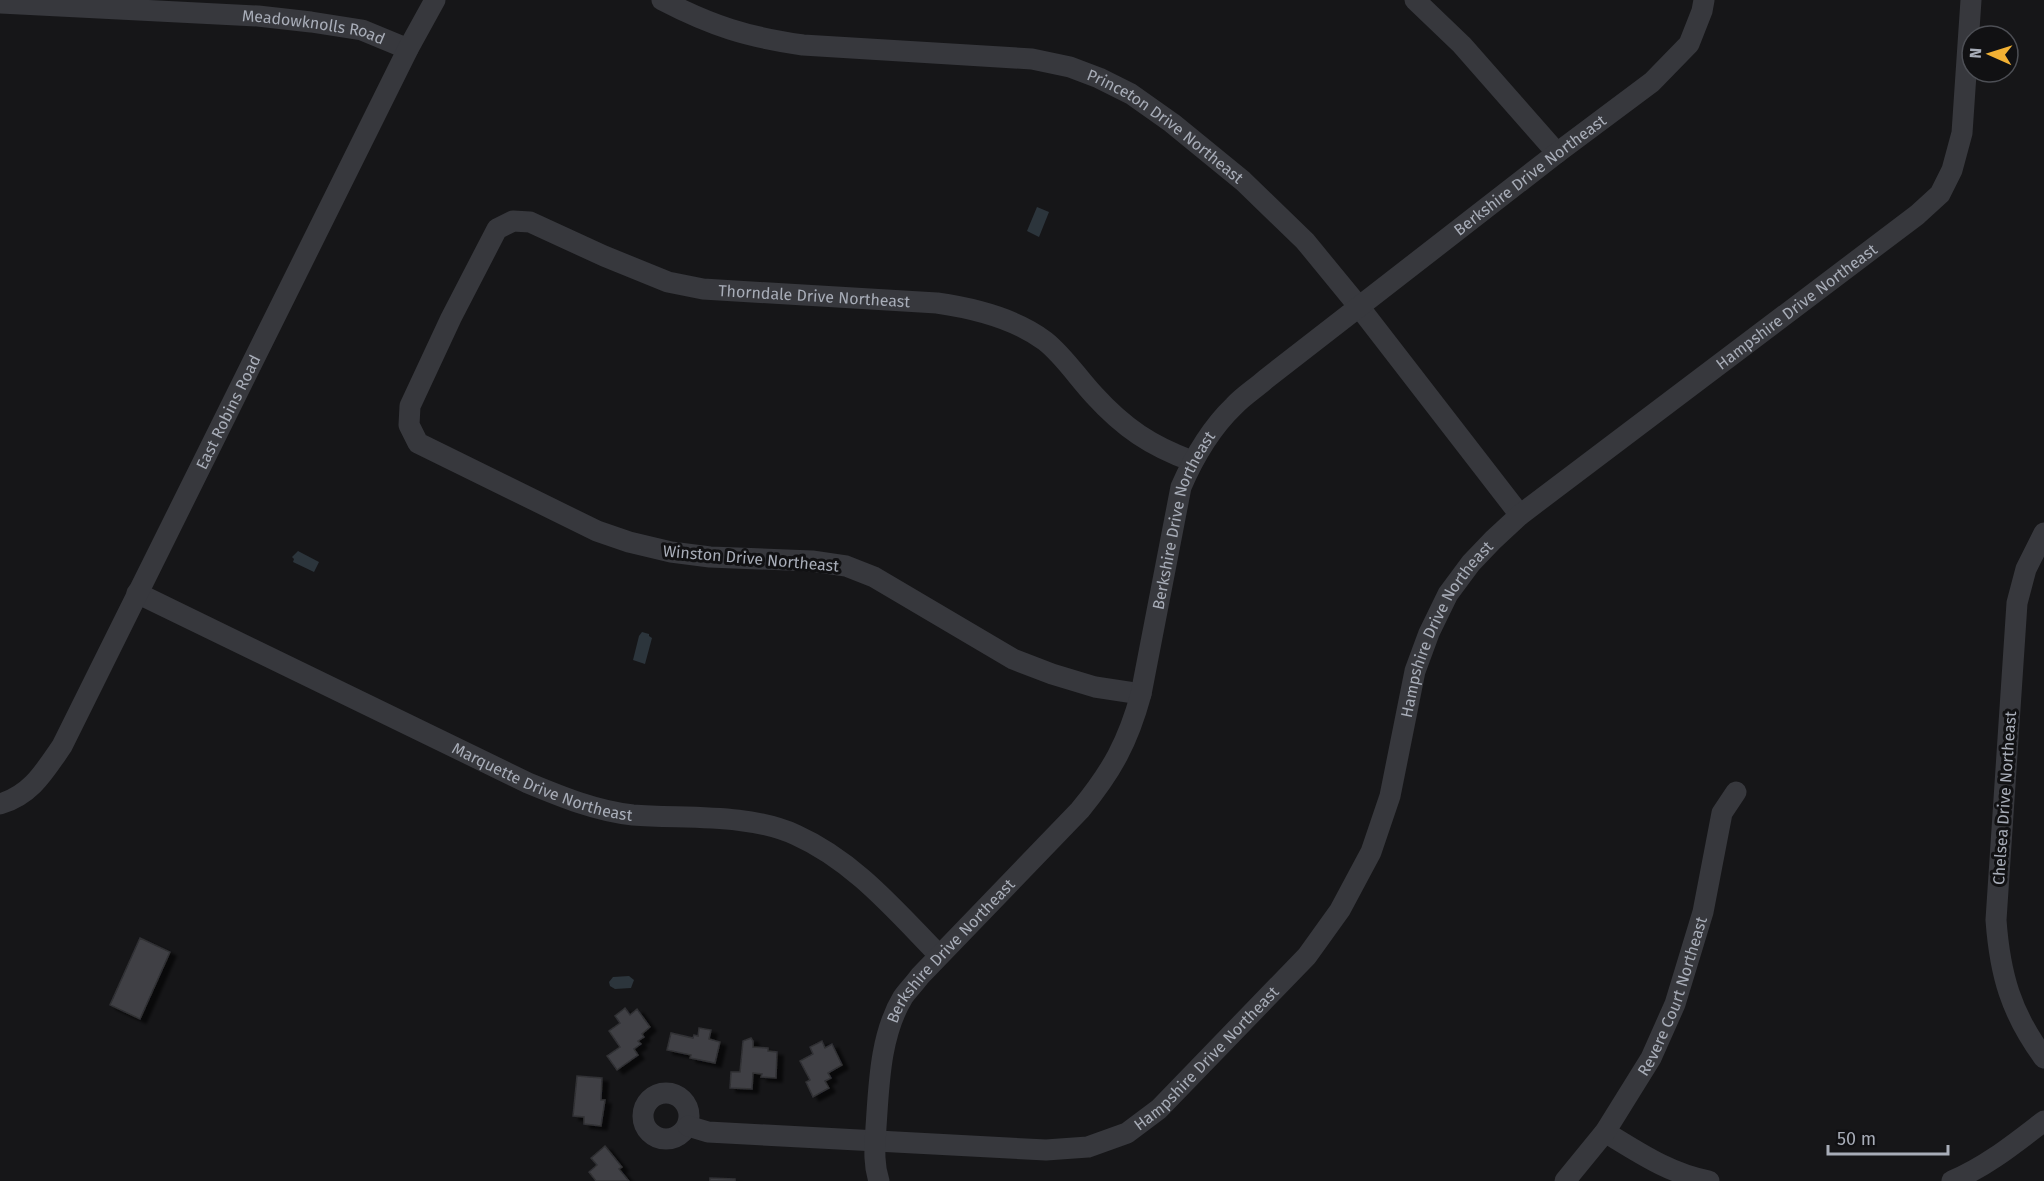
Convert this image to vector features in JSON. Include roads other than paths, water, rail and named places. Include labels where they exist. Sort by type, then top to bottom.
[{"type":"street","name":"East Robins Road","points":[[0,804],[10,802],[35,785],[62,746],[408,49],[435,0]]},
{"type":"street","name":"Princeton Drive Northeast","points":[[662,0],[695,17],[733,32],[766,40],[803,45],[1032,59],[1070,67],[1131,94],[1172,123],[1243,181],[1305,241],[1360,308],[1520,515]]},
{"type":"street","points":[[1414,0],[1462,45],[1557,153]]},
{"type":"street","name":"Berkshire Drive Northeast","points":[[873,1176],[883,1056],[892,1022],[903,997],[939,955],[1080,810],[1104,781],[1120,751],[1133,722],[1141,694],[1180,487],[1192,461],[1211,432],[1234,405],[1557,153],[1652,82],[1689,44],[1704,0]]},
{"type":"street","name":"Hampshire Drive Northeast","points":[[688,1126],[708,1132],[1046,1150],[1088,1147],[1127,1133],[1159,1110],[1306,956],[1340,910],[1371,852],[1390,796],[1415,671],[1429,633],[1448,594],[1465,571],[1520,515],[1917,215],[1940,194],[1952,170],[1962,133],[1971,0]]},
{"type":"street","name":"Meadowknolls Road","points":[[0,3],[258,16],[362,30],[408,49]]},
{"type":"street","name":"Thorndale Drive Northeast","points":[[451,318],[497,229],[513,221],[530,222],[668,282],[703,290],[937,303],[966,307],[994,315],[1044,340],[1116,418],[1142,438],[1163,451],[1192,461]]},
{"type":"street","name":"Winston Drive Northeast","points":[[451,318],[410,406],[409,425],[418,443],[597,531],[670,552],[710,557],[812,561],[846,566],[874,577],[1013,659],[1095,687],[1141,694]]},
{"type":"street","name":"Chelsea Drive Northeast","points":[[2044,533],[2026,569],[2017,603],[1996,920],[1998,952],[2014,1009],[2031,1041],[2044,1058]]},
{"type":"street","name":"Marquette Drive Northeast","points":[[136,593],[559,796],[592,807],[631,814],[727,819],[794,834],[832,854],[866,880],[939,955]]},
{"type":"street","name":"Revere Court Northeast","points":[[1565,1181],[1605,1132],[1651,1058],[1675,1004],[1703,912],[1722,813],[1736,792]]},
{"type":"street","points":[[1952,1181],[1997,1158],[2044,1121]]},
{"type":"street","points":[[1605,1132],[1657,1164],[1708,1181]]}]
